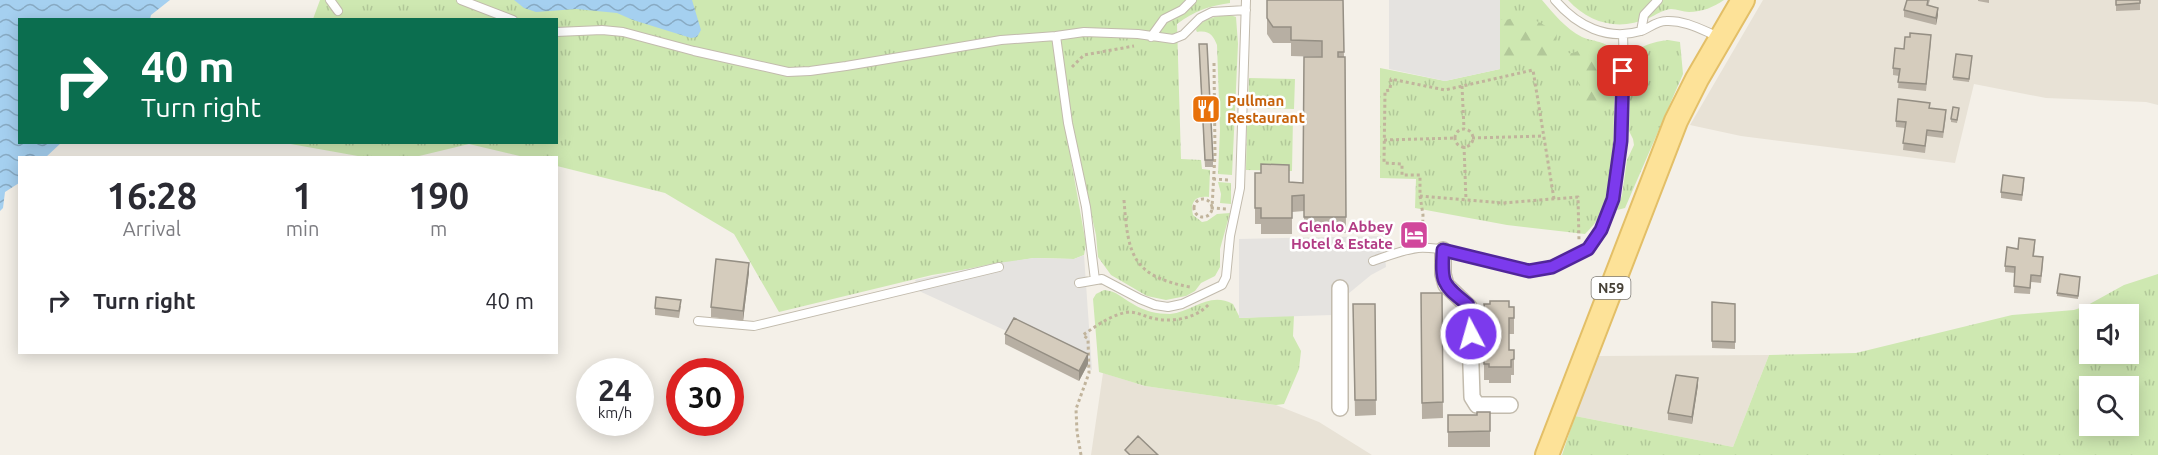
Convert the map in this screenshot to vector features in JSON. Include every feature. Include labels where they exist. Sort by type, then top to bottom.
[{"type":"main road","name":"N59","points":[[1547,455],[1671,132],[1697,79],[1743,0]]},
{"type":"street","points":[[1443,250],[1443,274],[1446,285],[1469,307],[1472,397],[1477,405]]},
{"type":"street","points":[[1340,288],[1340,408]]},
{"type":"street","points":[[1477,405],[1510,405]]},
{"type":"street","points":[[1471,421],[1477,405]]},
{"type":"lane","points":[[330,0],[338,10]]},
{"type":"lane","points":[[461,0],[508,18]]},
{"type":"lane","points":[[1151,37],[1164,19],[1182,10],[1192,0]]},
{"type":"lane","points":[[1079,283],[1102,279],[1140,299],[1168,307],[1182,304],[1222,285],[1226,277],[1230,236],[1240,180],[1246,0]]},
{"type":"lane","points":[[1555,0],[1581,24],[1600,32],[1623,34],[1641,31],[1663,21],[1678,21],[1720,37]]},
{"type":"lane","points":[[1641,31],[1644,15],[1658,0]]},
{"type":"lane","points":[[558,32],[602,30],[623,32],[788,72],[846,66],[1001,40],[1084,32],[1173,39],[1183,35],[1200,18],[1212,12],[1246,9]]},
{"type":"lane","points":[[1373,261],[1401,251],[1421,248],[1443,250],[1529,271],[1552,267],[1588,249],[1601,230],[1613,199],[1617,179],[1621,141],[1623,34]]},
{"type":"lane","points":[[1056,36],[1068,123],[1086,207],[1095,280]]},
{"type":"lane","points":[[698,321],[754,327],[999,267]]},
{"type":"path","points":[[1063,81],[1077,60],[1084,55],[1138,45],[1148,42],[1151,37]]},
{"type":"path","points":[[1212,208],[1209,202],[1204,200],[1196,203],[1194,208],[1198,216],[1203,217],[1210,213],[1212,208],[1214,63]]},
{"type":"path","points":[[1421,248],[1423,215],[1420,176],[1402,175],[1401,164],[1384,163],[1385,91],[1390,90],[1391,79],[1445,90],[1533,70],[1554,199]]},
{"type":"path","points":[[1462,86],[1464,129]]},
{"type":"path","points":[[1464,129],[1469,131],[1472,138]]},
{"type":"path","points":[[1464,129],[1456,133],[1455,138],[1459,145],[1464,146],[1471,142],[1472,138]]},
{"type":"path","points":[[1472,138],[1544,136]]},
{"type":"path","points":[[1384,140],[1455,138]]},
{"type":"path","points":[[1464,146],[1466,200]]},
{"type":"path","points":[[1213,179],[1240,180]]},
{"type":"path","points":[[1420,196],[1502,203],[1578,197],[1579,243],[1583,251]]},
{"type":"path","points":[[1124,200],[1129,242],[1136,260],[1145,271],[1177,285],[1210,291]]},
{"type":"path","points":[[1212,208],[1236,210]]},
{"type":"path","points":[[1081,455],[1076,409],[1089,373],[1090,358],[1088,339],[1083,335]]},
{"type":"shaded area","points":[[1389,0],[1500,0],[1500,69],[1445,81],[1389,69]]},
{"type":"shaded area","points":[[1763,0],[2158,0],[2158,105],[2146,102],[2046,98],[1974,84],[1955,163],[1741,136],[1690,125]]},
{"type":"shaded area","points":[[1383,236],[1386,267],[1371,275],[1337,303],[1332,315],[1239,318],[1239,239]]},
{"type":"shaded area","points":[[1084,255],[1092,370],[919,291],[915,280],[991,264],[1034,258],[1074,259]]},
{"type":"shaded area","points":[[1769,355],[1733,447],[1575,416],[1599,356]]},
{"type":"shaded area","points":[[1103,373],[1145,386],[1276,405],[1319,422],[1372,455],[1091,455]]},
{"type":"green space","points":[[320,0],[1230,0],[1230,3],[1196,12],[1177,24],[1181,159],[1201,160],[1202,169],[1210,170],[1209,197],[1200,197],[1195,200],[1192,206],[1193,215],[1202,222],[1217,214],[1230,213],[1220,249],[1220,267],[1215,276],[1201,283],[1195,291],[1186,296],[1166,300],[1147,296],[1111,275],[1098,257],[1096,235],[1079,160],[1071,160],[1086,244],[1084,255],[1074,259],[1034,258],[932,275],[779,312],[734,234],[665,193],[558,166],[558,156],[520,156],[469,144],[558,144],[558,18],[313,18]]},
{"type":"green space","points":[[1500,0],[1542,0],[1570,29],[1582,37],[1604,44],[1613,53],[1615,63],[1614,129],[1610,177],[1601,212],[1596,222],[1585,234],[1507,225],[1415,208],[1416,179],[1380,178],[1380,68],[1445,81],[1500,69]]},
{"type":"green space","points":[[1568,0],[1724,0],[1699,11],[1687,12],[1671,9],[1638,22],[1616,24],[1595,20]]},
{"type":"green space","points":[[1230,15],[1236,17],[1238,44],[1232,175],[1218,174],[1220,130],[1217,45],[1210,34],[1196,30],[1206,20]]},
{"type":"green space","points":[[1516,17],[1533,20],[1556,33],[1556,41],[1548,52],[1550,55],[1573,53],[1587,47],[1594,50],[1600,70],[1601,86],[1598,101],[1585,118],[1577,76],[1566,54],[1491,65],[1499,19],[1506,20]]},
{"type":"green space","points":[[1668,40],[1680,42],[1683,74],[1625,208],[1617,210],[1622,195],[1627,160],[1634,145],[1629,131],[1631,58],[1642,47]]},
{"type":"green space","points":[[1249,78],[1295,79],[1294,109],[1248,108]]},
{"type":"green space","points":[[1247,116],[1293,117],[1292,171],[1246,170]]},
{"type":"green space","points":[[291,144],[469,144],[419,156],[358,156]]},
{"type":"green space","points":[[1218,182],[1231,183],[1231,204],[1220,203],[1221,194]]},
{"type":"green space","points":[[2158,274],[2158,455],[1562,455],[1575,416],[1733,447],[1769,355],[1856,353],[2012,315],[2079,308],[2079,364],[2139,364],[2139,304],[2090,304],[2124,285]]},
{"type":"green space","points":[[1104,290],[1116,293],[1151,312],[1170,314],[1216,300],[1233,304],[1240,318],[1294,315],[1293,336],[1301,351],[1299,369],[1284,404],[1276,405],[1145,386],[1099,372],[1093,299],[1096,294]]},
{"type":"water","points":[[0,0],[170,0],[150,18],[18,18],[18,144],[60,144],[47,156],[18,156],[18,184],[5,192],[3,208],[0,211]]},
{"type":"water","points":[[514,0],[692,0],[701,30],[697,37],[691,38],[617,13],[576,9],[536,12],[524,8]]},
{"type":"building","points":[[1267,0],[1343,0],[1344,52],[1338,52],[1338,57],[1345,57],[1346,217],[1304,217],[1304,195],[1292,196],[1292,218],[1261,218],[1261,208],[1255,208],[1255,173],[1261,173],[1261,164],[1289,165],[1289,182],[1303,183],[1304,57],[1322,57],[1322,41],[1291,40],[1291,27],[1273,27],[1267,18]]},
{"type":"building","points":[[1907,0],[1928,0],[1927,5],[1938,8],[1936,18],[1904,10]]},
{"type":"building","points":[[2116,0],[2140,0],[2140,3],[2116,5]]},
{"type":"building","points":[[1910,33],[1931,35],[1926,84],[1898,82],[1900,69],[1893,68],[1895,48],[1904,49],[1905,37],[1910,37]]},
{"type":"building","name":"Pullman Restaurant","points":[[1199,44],[1207,44],[1213,160],[1205,160]]},
{"type":"building","points":[[1956,54],[1972,56],[1969,79],[1953,77]]},
{"type":"building","points":[[1898,99],[1930,103],[1929,108],[1946,110],[1943,132],[1927,130],[1925,146],[1903,143],[1906,122],[1896,121]]},
{"type":"building","points":[[1953,107],[1959,108],[1957,120],[1951,119]]},
{"type":"building","points":[[2003,175],[2024,178],[2022,195],[2001,192]]},
{"type":"building","points":[[2019,238],[2035,240],[2033,256],[2043,257],[2041,276],[2031,275],[2030,288],[2014,286],[2015,267],[2005,266],[2007,247],[2018,249]]},
{"type":"building","points":[[716,259],[749,263],[743,311],[711,307]]},
{"type":"building","points":[[2060,274],[2080,277],[2078,296],[2057,293]]},
{"type":"building","points":[[1421,293],[1442,293],[1443,402],[1422,403]]},
{"type":"building","points":[[656,297],[681,300],[679,311],[655,308]]},
{"type":"building","points":[[1490,301],[1509,301],[1509,307],[1514,307],[1514,318],[1509,318],[1509,350],[1514,350],[1511,367],[1489,367],[1489,364],[1484,364],[1484,353],[1489,353],[1489,314],[1485,314],[1484,304],[1490,304]]},
{"type":"building","points":[[1712,302],[1735,304],[1735,342],[1712,341]]},
{"type":"building","points":[[1353,304],[1375,304],[1376,400],[1355,400]]},
{"type":"building","points":[[1014,318],[1088,354],[1079,371],[1005,334]]},
{"type":"building","points":[[1676,375],[1698,378],[1692,417],[1668,413]]},
{"type":"building","points":[[1477,412],[1490,412],[1490,431],[1448,432],[1448,415],[1477,415]]},
{"type":"building","points":[[1138,436],[1158,455],[1130,455],[1125,450]]},
{"type":"place","name":"Pullman Restaurant","points":[[1206,109]]},
{"type":"place","name":"Glenlo Abbey Hotel & Estate","points":[[1414,235]]},
{"type":"route","points":[[1471,334],[1471,313],[1468,305],[1454,295],[1443,279],[1443,250],[1529,271],[1552,267],[1588,249],[1601,230],[1613,199],[1619,169],[1623,71]]}]
